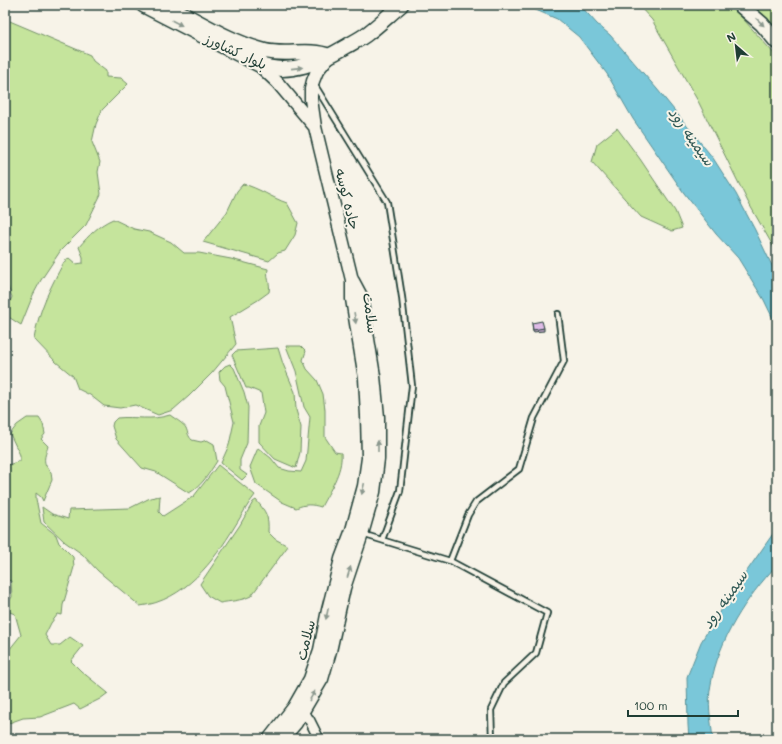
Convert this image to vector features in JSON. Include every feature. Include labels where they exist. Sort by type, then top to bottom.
[{"type":"main road","name":"بلوار کشاورز","points":[[143,5],[264,66],[281,69],[304,67],[329,56]]},
{"type":"main road","name":"بلوار کشاورز","points":[[166,5],[238,41],[263,50],[292,53],[317,52],[329,56]]},
{"type":"main road","points":[[329,56],[367,34],[401,5]]},
{"type":"main road","points":[[740,5],[762,24],[777,42]]},
{"type":"main road","points":[[258,64],[263,50]]},
{"type":"main road","name":"جاده کوسه","points":[[329,56],[317,71],[311,89],[315,127],[352,280]]},
{"type":"main road","name":"جاده کوسه","points":[[258,64],[277,82],[315,127]]},
{"type":"main road","name":"سلامت","points":[[269,739],[298,710],[322,679],[330,651],[357,532],[374,492],[378,459],[378,417],[374,376],[361,296],[352,280]]},
{"type":"main road","name":"سلامت","points":[[282,739],[296,723],[298,710]]},
{"type":"street","points":[[298,710],[309,720],[319,739]]},
{"type":"lane","points":[[313,81],[387,202],[402,297],[412,386],[400,491],[382,540]]},
{"type":"lane","points":[[450,561],[468,515],[476,502],[519,469],[534,418],[564,361],[558,314]]},
{"type":"lane","points":[[357,532],[450,561],[547,613],[536,653],[504,682],[491,710],[492,739]]},
{"type":"green space","points":[[638,5],[728,5],[737,12],[777,57],[777,253],[748,202],[699,103],[652,20]]},
{"type":"green space","points":[[746,5],[777,5],[777,37]]},
{"type":"green space","points":[[5,19],[90,55],[93,61],[106,71],[106,77],[121,78],[128,84],[102,110],[96,124],[92,142],[100,162],[98,172],[101,194],[86,225],[61,250],[41,280],[33,295],[21,325],[7,316],[7,308],[12,297],[8,287],[5,286]]},
{"type":"green space","points":[[617,128],[675,211],[682,228],[672,231],[641,217],[592,162],[597,144]]},
{"type":"green space","points":[[243,184],[287,203],[298,223],[295,235],[285,251],[278,253],[269,261],[203,242],[227,212],[237,191]]},
{"type":"green space","points":[[113,219],[134,229],[149,232],[171,242],[184,253],[199,253],[231,259],[268,269],[269,292],[230,317],[236,344],[212,373],[189,396],[173,410],[158,415],[135,405],[120,408],[104,406],[90,395],[78,389],[73,376],[56,362],[34,339],[42,308],[64,262],[69,258],[76,264],[83,263],[83,257],[79,247],[94,231]]},
{"type":"green space","points":[[286,346],[301,346],[306,351],[303,360],[307,369],[317,380],[323,394],[325,410],[325,437],[335,452],[341,453],[338,474],[321,507],[308,505],[296,508],[282,502],[256,484],[250,467],[258,448],[271,458],[279,468],[289,471],[301,472],[306,461],[310,417],[304,407],[296,371]]},
{"type":"green space","points":[[278,348],[295,392],[296,410],[301,427],[300,452],[296,468],[275,459],[259,442],[259,426],[264,413],[261,393],[246,388],[232,355],[236,351]]},
{"type":"green space","points":[[230,364],[234,368],[244,392],[248,407],[247,443],[240,460],[240,470],[247,475],[242,480],[221,463],[229,445],[234,422],[225,386],[220,380],[219,372],[225,366]]},
{"type":"green space","points":[[170,415],[185,426],[192,440],[201,442],[207,440],[214,444],[217,461],[201,483],[189,493],[156,472],[142,468],[116,439],[112,426],[113,422],[117,418],[156,418]]},
{"type":"green space","points":[[27,418],[39,418],[43,424],[45,434],[41,439],[48,446],[45,462],[51,472],[52,480],[43,501],[36,493],[41,523],[56,535],[59,543],[73,557],[74,567],[63,605],[62,615],[58,614],[51,623],[45,635],[51,645],[60,645],[70,637],[83,646],[71,661],[108,693],[100,699],[80,709],[74,704],[40,717],[23,718],[9,723],[5,721],[5,655],[21,635],[15,614],[7,611],[5,607],[12,597],[11,581],[5,579],[5,466],[20,461],[20,455],[10,434],[17,425]]},
{"type":"green space","points":[[218,465],[255,495],[217,553],[196,577],[184,588],[156,603],[140,606],[98,571],[82,554],[65,542],[44,522],[42,507],[52,514],[68,519],[69,510],[130,508],[150,498],[160,496],[159,512],[163,516],[194,496]]},
{"type":"green space","points":[[256,500],[266,514],[268,532],[275,539],[288,546],[251,596],[239,600],[220,603],[208,596],[200,584],[240,525],[253,502]]},
{"type":"water","name":"سیمینه رود","points":[[524,5],[580,5],[597,24],[610,35],[657,89],[713,158],[736,194],[777,276],[777,327],[764,300],[738,258],[716,234],[684,193],[633,119],[607,74],[579,37],[557,19]]},
{"type":"water","points":[[777,528],[777,565],[755,591],[735,620],[720,651],[715,667],[709,698],[713,739],[689,739],[687,677],[701,642],[726,601]]},
{"type":"building","points":[[542,321],[544,328],[533,330],[532,323]]}]
